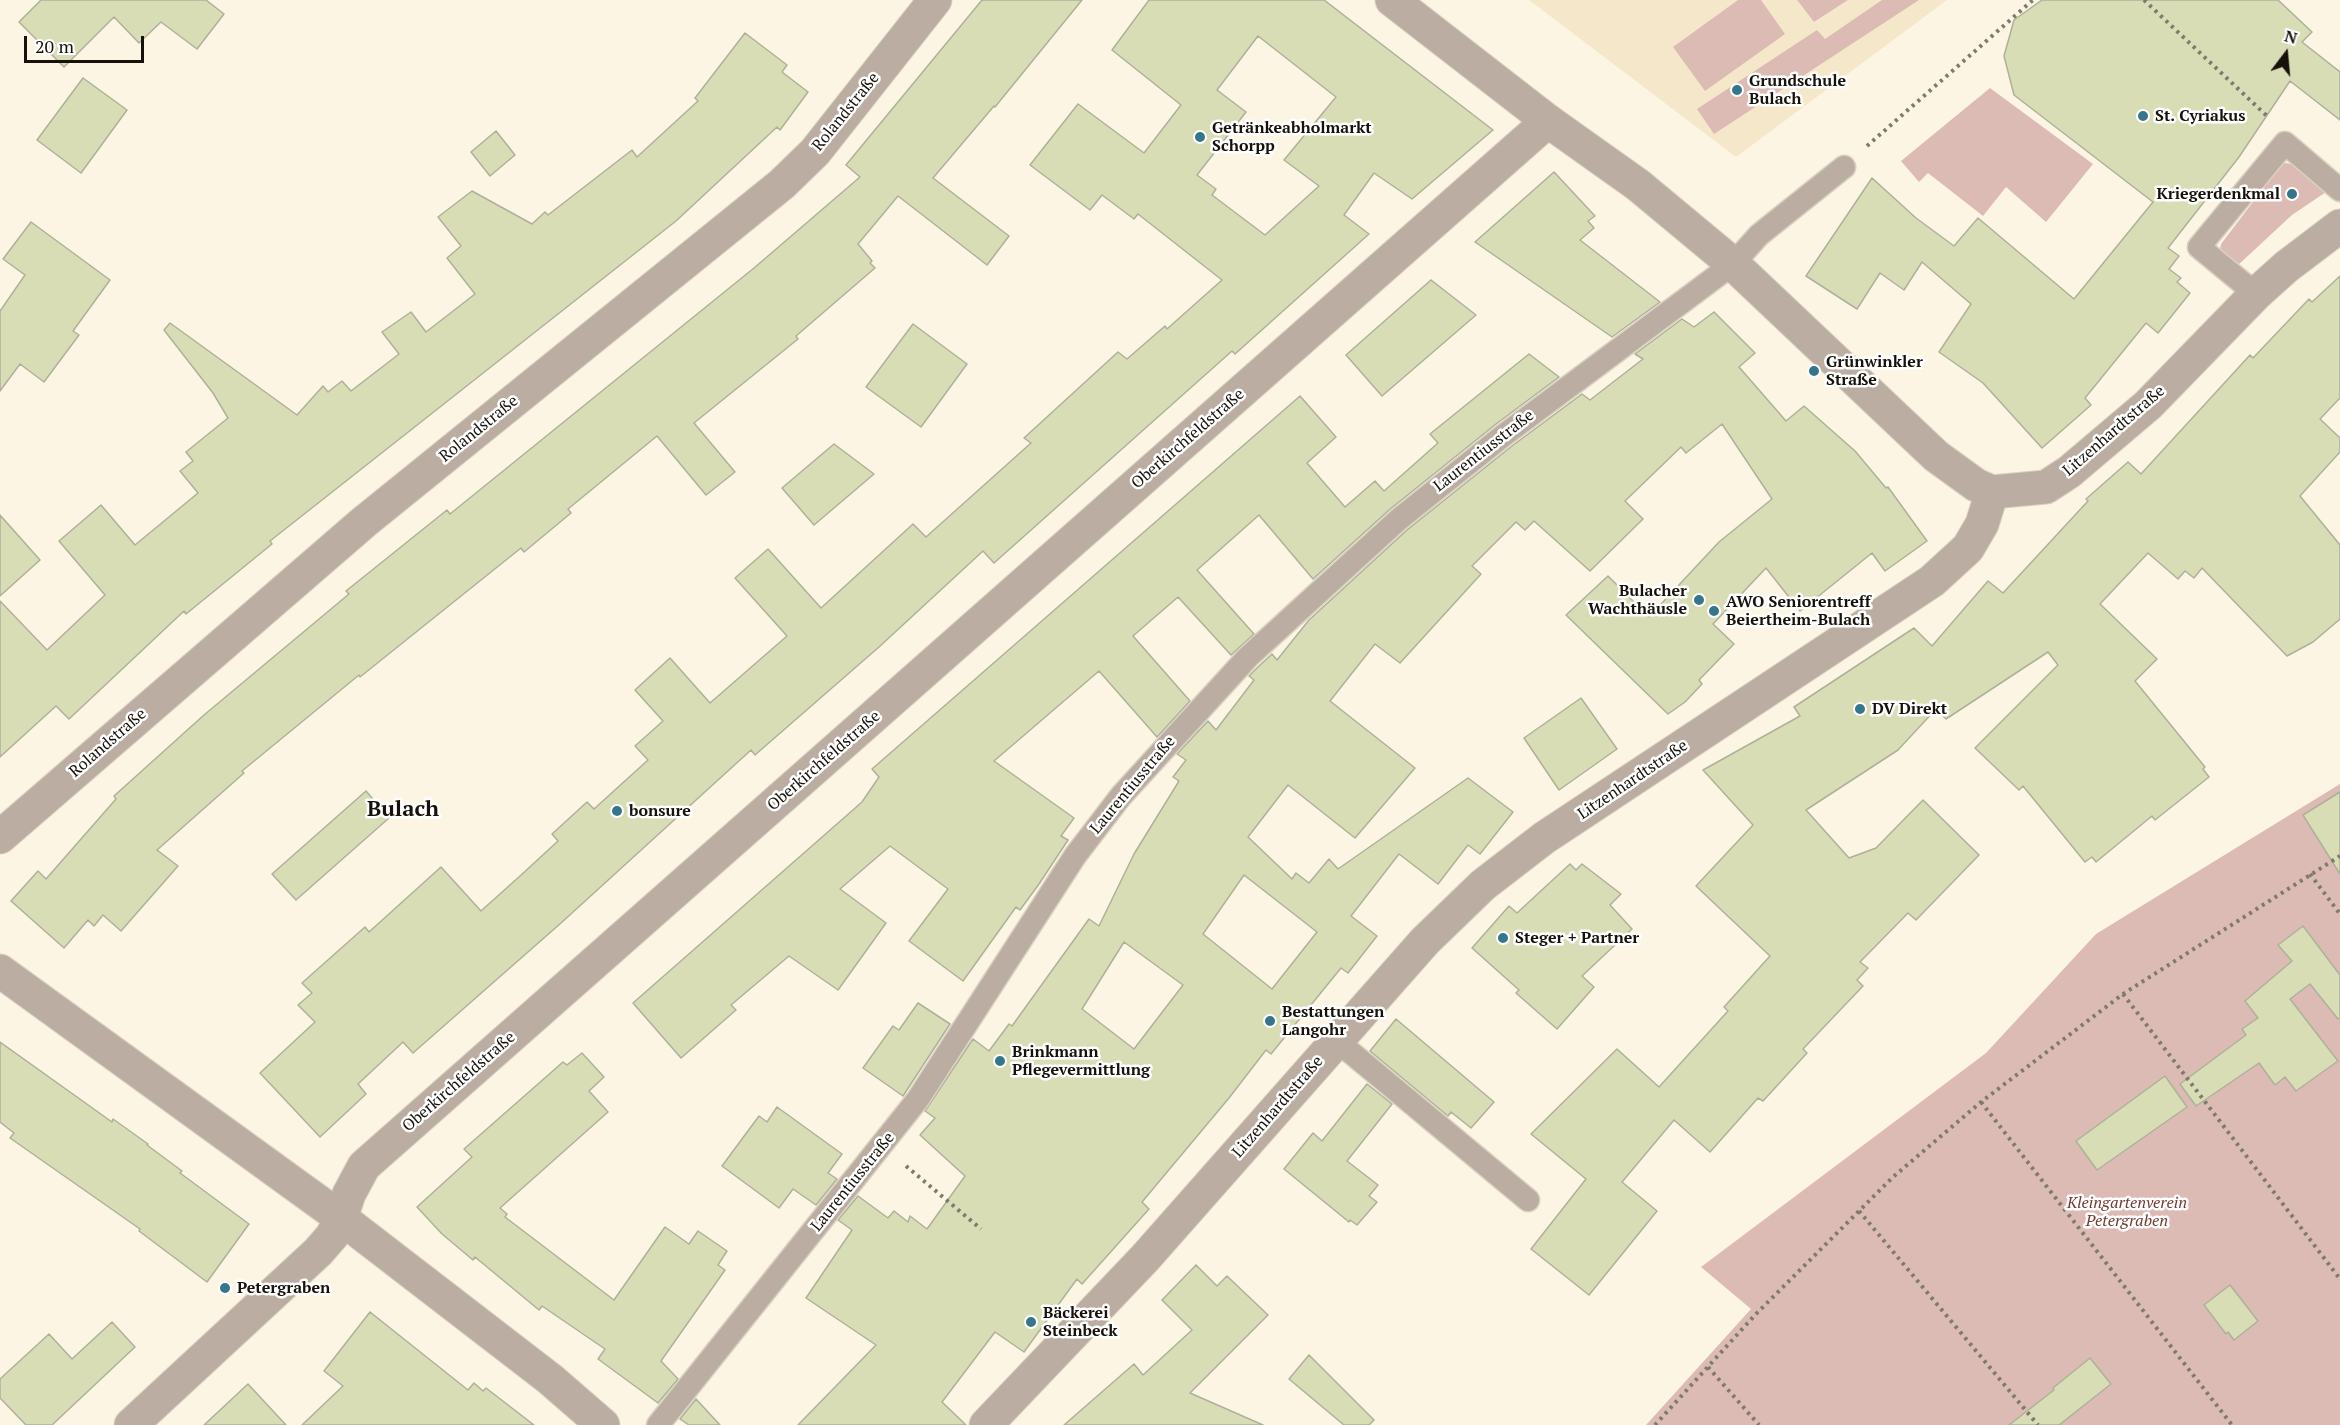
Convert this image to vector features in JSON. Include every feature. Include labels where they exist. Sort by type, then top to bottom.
[{"type":"street","name":"Rolandstraße","points":[[0,837],[364,522],[782,184],[815,152],[935,0]]},
{"type":"street","points":[[1392,0],[1548,121],[1638,185],[1733,264],[1936,456],[1976,485],[1992,492]]},
{"type":"street","name":"Oberkirchfeldstraße","points":[[131,1425],[318,1252],[332,1236],[349,1194],[364,1166],[1548,121]]},
{"type":"street","name":"Litzenhardtstraße","points":[[986,1425],[1145,1258],[1425,941],[1483,885],[1544,838],[1932,581],[1968,548],[1982,524],[1992,492],[2046,487],[2069,472],[2148,405],[2256,294],[2286,267],[2340,226]]},
{"type":"street","points":[[0,971],[341,1218],[550,1379],[603,1425]]},
{"type":"lane","points":[[2256,294],[2199,248],[2285,144],[2340,190]]},
{"type":"lane","name":"Laurentiusstraße","points":[[658,1425],[918,1099],[1075,856],[1121,796],[1248,657],[1398,520],[1504,435],[1733,264],[1760,235],[1844,167]]},
{"type":"lane","points":[[1337,1041],[1528,1200]]},
{"type":"path","points":[[1844,167],[2033,0]]},
{"type":"path","points":[[2144,0],[2270,118],[2285,144]]},
{"type":"path","points":[[1655,1425],[1755,1315],[1893,1177],[1981,1102],[2123,994],[2340,856]]},
{"type":"path","points":[[2310,874],[2340,914]]},
{"type":"path","points":[[2123,994],[2340,1279]]},
{"type":"path","points":[[1981,1102],[2232,1425]]},
{"type":"path","points":[[882,1146],[981,1229]]},
{"type":"path","points":[[1859,1211],[2038,1425]]},
{"type":"path","points":[[1708,1366],[1759,1425]]},
{"type":"shaded area","name":"Grundschule Bulach","points":[[1529,0],[1797,0],[1814,22],[1848,0],[1947,0],[1736,157]]},
{"type":"green space","points":[[1738,0],[1761,0],[1785,34],[1705,91],[1673,47]]},
{"type":"green space","points":[[1797,0],[1848,0],[1814,22]]},
{"type":"green space","points":[[1882,0],[1919,0],[1714,134],[1697,109],[1817,30],[1825,39]]},
{"type":"green space","points":[[1990,88],[2093,164],[2046,222],[2006,187],[1983,216],[1928,173],[1919,182],[1901,161]]},
{"type":"green space","points":[[2292,164],[2326,192],[2292,215],[2237,266],[2220,249],[2221,244],[2281,165]]},
{"type":"green space","name":"Kleingartenverein Petergraben","points":[[2340,784],[2340,1425],[1646,1425],[1751,1309],[1701,1267],[1986,1053],[2096,934]]},
{"type":"building","points":[[41,0],[206,0],[224,14],[197,49],[161,22],[139,43],[114,17],[64,67],[19,22]]},
{"type":"building","points":[[982,0],[1082,0],[995,107],[933,178],[1009,236],[987,265],[898,196],[858,244],[875,268],[796,336],[798,339],[694,423],[735,472],[706,495],[657,436],[568,509],[571,513],[524,552],[521,548],[360,677],[359,675],[242,771],[244,773],[157,850],[178,866],[121,931],[103,915],[94,926],[88,920],[64,948],[11,901],[38,871],[46,879],[116,799],[114,796],[204,715],[349,594],[346,591],[447,510],[450,514],[754,268],[860,177],[846,165]]},
{"type":"building","points":[[1149,0],[1324,0],[1493,130],[1412,199],[1374,173],[1344,215],[1369,234],[1235,354],[1232,351],[994,563],[983,551],[879,647],[755,755],[751,750],[561,923],[413,1053],[403,1042],[358,1084],[366,1094],[320,1137],[260,1073],[315,1022],[298,1005],[312,993],[302,983],[365,927],[369,932],[441,867],[481,911],[558,841],[552,834],[587,802],[594,809],[648,760],[635,746],[663,721],[635,690],[670,658],[710,703],[787,636],[735,578],[768,549],[821,608],[913,524],[926,537],[1031,443],[1024,438],[1118,352],[1127,359],[1165,326],[1167,329],[1222,280],[1138,214],[1134,219],[1102,195],[1090,210],[1030,165],[1078,104],[1144,153],[1181,105],[1112,50]],"holes":[[[1258,36],[1336,97],[1284,160],[1319,186],[1265,235],[1212,195],[1216,189],[1197,175],[1246,112],[1217,90]]]},
{"type":"building","points":[[2042,0],[2278,0],[2312,32],[2302,42],[2340,72],[2340,120],[2290,81],[2239,157],[2168,248],[2179,256],[2169,269],[2181,278],[2177,282],[2190,293],[2158,333],[2146,323],[2085,398],[2091,405],[2042,448],[1983,383],[1939,352],[1971,304],[1922,262],[1904,290],[1880,273],[1857,309],[1806,276],[1872,178],[1916,218],[1954,246],[1978,218],[2074,299],[2153,202],[2014,95],[2004,56],[2014,20]]},
{"type":"building","points":[[745,33],[787,65],[782,72],[808,92],[780,130],[777,127],[676,221],[270,541],[272,544],[186,614],[184,611],[69,719],[56,706],[0,757],[0,601],[47,650],[105,595],[59,541],[101,505],[135,545],[198,493],[180,471],[193,461],[186,452],[228,418],[213,393],[164,330],[170,323],[297,415],[323,386],[328,392],[342,381],[351,391],[399,354],[382,332],[411,312],[426,332],[475,294],[447,258],[461,246],[438,217],[472,191],[532,224],[545,212],[548,215],[632,150],[637,157],[698,101],[695,98]]},
{"type":"building","points":[[83,78],[127,110],[81,173],[37,140]]},
{"type":"building","points":[[496,131],[515,155],[490,176],[471,152]]},
{"type":"building","points":[[1554,172],[1595,216],[1588,221],[1594,228],[1580,240],[1660,302],[1612,337],[1475,242]]},
{"type":"building","points":[[31,222],[110,280],[73,331],[79,335],[44,382],[20,364],[0,391],[0,311],[25,275],[3,259]]},
{"type":"building","points":[[2340,276],[2340,398],[2320,419],[2340,438],[2340,452],[2300,496],[2340,545],[2340,619],[2313,642],[2287,656],[2202,568],[2194,578],[2185,571],[2178,579],[2148,553],[2100,604],[2157,659],[2135,681],[2205,767],[2203,769],[2209,777],[2155,820],[2152,816],[2096,862],[2092,857],[2085,862],[2023,786],[2019,790],[1975,748],[2058,665],[2048,652],[1946,719],[1936,709],[1898,750],[1806,810],[1849,858],[1876,848],[1923,800],[1979,855],[1916,920],[1908,913],[1860,962],[1868,968],[1857,980],[1863,986],[1803,1049],[1807,1053],[1763,1101],[1758,1098],[1710,1152],[1674,1120],[1622,1182],[1657,1211],[1589,1295],[1531,1249],[1586,1179],[1531,1134],[1617,1049],[1659,1087],[1728,1011],[1724,1007],[1770,956],[1696,886],[1753,825],[1703,770],[1800,716],[1794,707],[1914,628],[1932,646],[1988,581],[2003,593],[2088,501],[2086,499],[2128,462],[2141,474],[2250,355],[2253,358],[2309,299],[2312,302]]},
{"type":"building","points":[[1431,280],[1476,315],[1382,396],[1346,355]]},
{"type":"building","points":[[1714,312],[1755,353],[1739,367],[1786,421],[1804,406],[1855,451],[1886,488],[1888,487],[1927,541],[1885,571],[1872,553],[1800,611],[1766,568],[1713,624],[1734,644],[1699,680],[1702,684],[1685,702],[1668,714],[1566,615],[1608,576],[1649,617],[1719,542],[1772,499],[1722,424],[1686,453],[1681,447],[1625,501],[1643,519],[1590,571],[1534,521],[1525,530],[1516,522],[1472,566],[1481,574],[1400,663],[1375,644],[1330,701],[1415,768],[1355,838],[1288,785],[1248,837],[1292,879],[1296,873],[1309,883],[1329,859],[1338,869],[1468,778],[1513,812],[1480,854],[1468,845],[1438,884],[1399,854],[1351,916],[1377,936],[1348,973],[1341,968],[1271,1054],[1266,1050],[1142,1202],[1149,1209],[1082,1284],[1077,1279],[1024,1352],[995,1332],[942,1402],[966,1425],[798,1425],[876,1345],[806,1298],[852,1230],[838,1220],[858,1196],[888,1218],[894,1211],[908,1222],[910,1216],[927,1229],[965,1176],[920,1135],[935,1118],[925,1111],[973,1039],[989,1051],[1009,1024],[1012,1026],[1089,919],[1099,926],[1134,854],[1179,781],[1173,777],[1186,760],[1177,754],[1208,721],[1216,730],[1254,680],[1249,676],[1272,654],[1277,660],[1309,620],[1407,530],[1512,446],[1582,394],[1590,400],[1643,359],[1635,354],[1682,319],[1694,327]],"holes":[[[1244,875],[1317,932],[1272,989],[1203,934]],[[1124,942],[1183,985],[1134,1049],[1082,1009]]]},
{"type":"building","points":[[913,324],[967,364],[921,427],[866,387]]},
{"type":"building","points":[[1529,354],[1559,377],[1496,424],[1389,510],[1313,579],[1259,515],[1197,570],[1254,634],[1231,655],[1178,597],[1133,636],[1190,701],[1157,737],[1099,671],[994,761],[1074,818],[1061,836],[1068,840],[1039,884],[1020,910],[1016,907],[963,981],[909,941],[948,889],[890,846],[840,889],[886,923],[838,990],[789,956],[731,1005],[736,1010],[681,1058],[633,1003],[862,802],[879,777],[872,769],[1300,396],[1336,437],[1307,463],[1345,507],[1375,481],[1384,491],[1438,443],[1430,434]]},
{"type":"building","points":[[834,444],[874,474],[814,525],[782,488]]},
{"type":"building","points":[[0,515],[40,560],[0,596]]},
{"type":"building","points":[[1581,698],[1617,749],[1559,790],[1524,738]]},
{"type":"building","points":[[366,791],[389,818],[296,900],[272,874]]},
{"type":"building","points":[[2340,792],[2340,874],[2303,815]]},
{"type":"building","points":[[1570,864],[1576,870],[1582,864],[1621,894],[1610,905],[1632,929],[1582,976],[1594,987],[1557,1029],[1516,993],[1519,990],[1472,948],[1509,906],[1517,913]]},
{"type":"building","points":[[2303,926],[2340,975],[2340,1018],[2338,1019],[2310,984],[2290,999],[2338,1061],[2296,1091],[2285,1077],[2275,1085],[2259,1063],[2196,1106],[2180,1084],[2246,1035],[2242,1029],[2258,1018],[2245,1001],[2292,961],[2278,945]]},
{"type":"building","points":[[918,1003],[950,1024],[903,1096],[863,1068],[893,1026],[899,1030]]},
{"type":"building","points":[[1396,1019],[1494,1102],[1471,1128],[1451,1112],[1448,1116],[1370,1051]]},
{"type":"building","points":[[0,1042],[112,1122],[113,1119],[148,1144],[182,1171],[180,1173],[249,1224],[207,1282],[139,1231],[140,1229],[10,1138],[14,1133],[0,1122]]},
{"type":"building","points":[[582,1053],[604,1077],[589,1091],[608,1112],[500,1208],[507,1214],[505,1217],[614,1300],[665,1227],[689,1244],[698,1231],[727,1251],[718,1265],[725,1270],[661,1361],[678,1379],[658,1403],[598,1359],[605,1349],[542,1306],[539,1310],[475,1257],[473,1260],[442,1234],[417,1207],[472,1157],[464,1149],[563,1062],[567,1065]]},
{"type":"building","points":[[2165,1076],[2187,1107],[2097,1170],[2076,1141]]},
{"type":"building","points":[[1367,1084],[1392,1104],[1347,1161],[1378,1185],[1369,1196],[1377,1202],[1357,1225],[1350,1220],[1349,1222],[1284,1169],[1313,1133],[1322,1141]]},
{"type":"building","points":[[777,1107],[842,1154],[828,1173],[837,1179],[816,1205],[793,1189],[779,1208],[722,1166],[759,1116],[767,1122]]},
{"type":"building","points":[[1196,1265],[1217,1286],[1227,1276],[1268,1315],[1190,1393],[1263,1425],[1064,1425],[1134,1364],[1143,1375],[1192,1330],[1162,1300]]},
{"type":"building","points":[[2230,1285],[2258,1321],[2234,1340],[2228,1332],[2226,1334],[2204,1305]]},
{"type":"building","points":[[370,1312],[468,1390],[474,1383],[483,1391],[486,1388],[534,1425],[302,1425],[343,1386],[324,1371]]},
{"type":"building","points":[[112,1322],[135,1347],[52,1425],[26,1425],[0,1398],[0,1379],[49,1334],[72,1359]]},
{"type":"building","points":[[1309,1355],[1374,1420],[1369,1425],[1344,1425],[1289,1379]]},
{"type":"building","points":[[2090,1358],[2111,1384],[2059,1425],[2009,1425],[2054,1390],[2053,1388]]},
{"type":"building","points":[[248,1384],[286,1425],[204,1425]]},
{"type":"building","points":[[696,1399],[720,1425],[689,1425],[680,1419]]},
{"type":"place","name":"Grundschule Bulach","points":[[1737,90]]},
{"type":"place","name":"St. Cyriakus","points":[[2143,116]]},
{"type":"place","name":"Getränkeabholmarkt Schorpp","points":[[1200,137]]},
{"type":"place","name":"Kriegerdenkmal","points":[[2292,194]]},
{"type":"place","name":"Grünwinkler Straße","points":[[1814,371]]},
{"type":"place","name":"Bulacher Wachthäusle","points":[[1699,600]]},
{"type":"place","name":"AWO Seniorentreff Beiertheim-Bulach","points":[[1714,611]]},
{"type":"place","name":"DV Direkt","points":[[1860,709]]},
{"type":"place","name":"bonsure","points":[[617,811]]},
{"type":"place","name":"Steger + Partner","points":[[1503,938]]},
{"type":"place","name":"Bestattungen Langohr","points":[[1270,1021]]},
{"type":"place","name":"Brinkmann Pflegevermittlung","points":[[1000,1061]]},
{"type":"place","name":"Petergraben","points":[[225,1288]]},
{"type":"place","name":"Bäckerei Steinbeck","points":[[1031,1322]]},
{"type":"district","name":"Bulach","points":[[403,810]]}]
